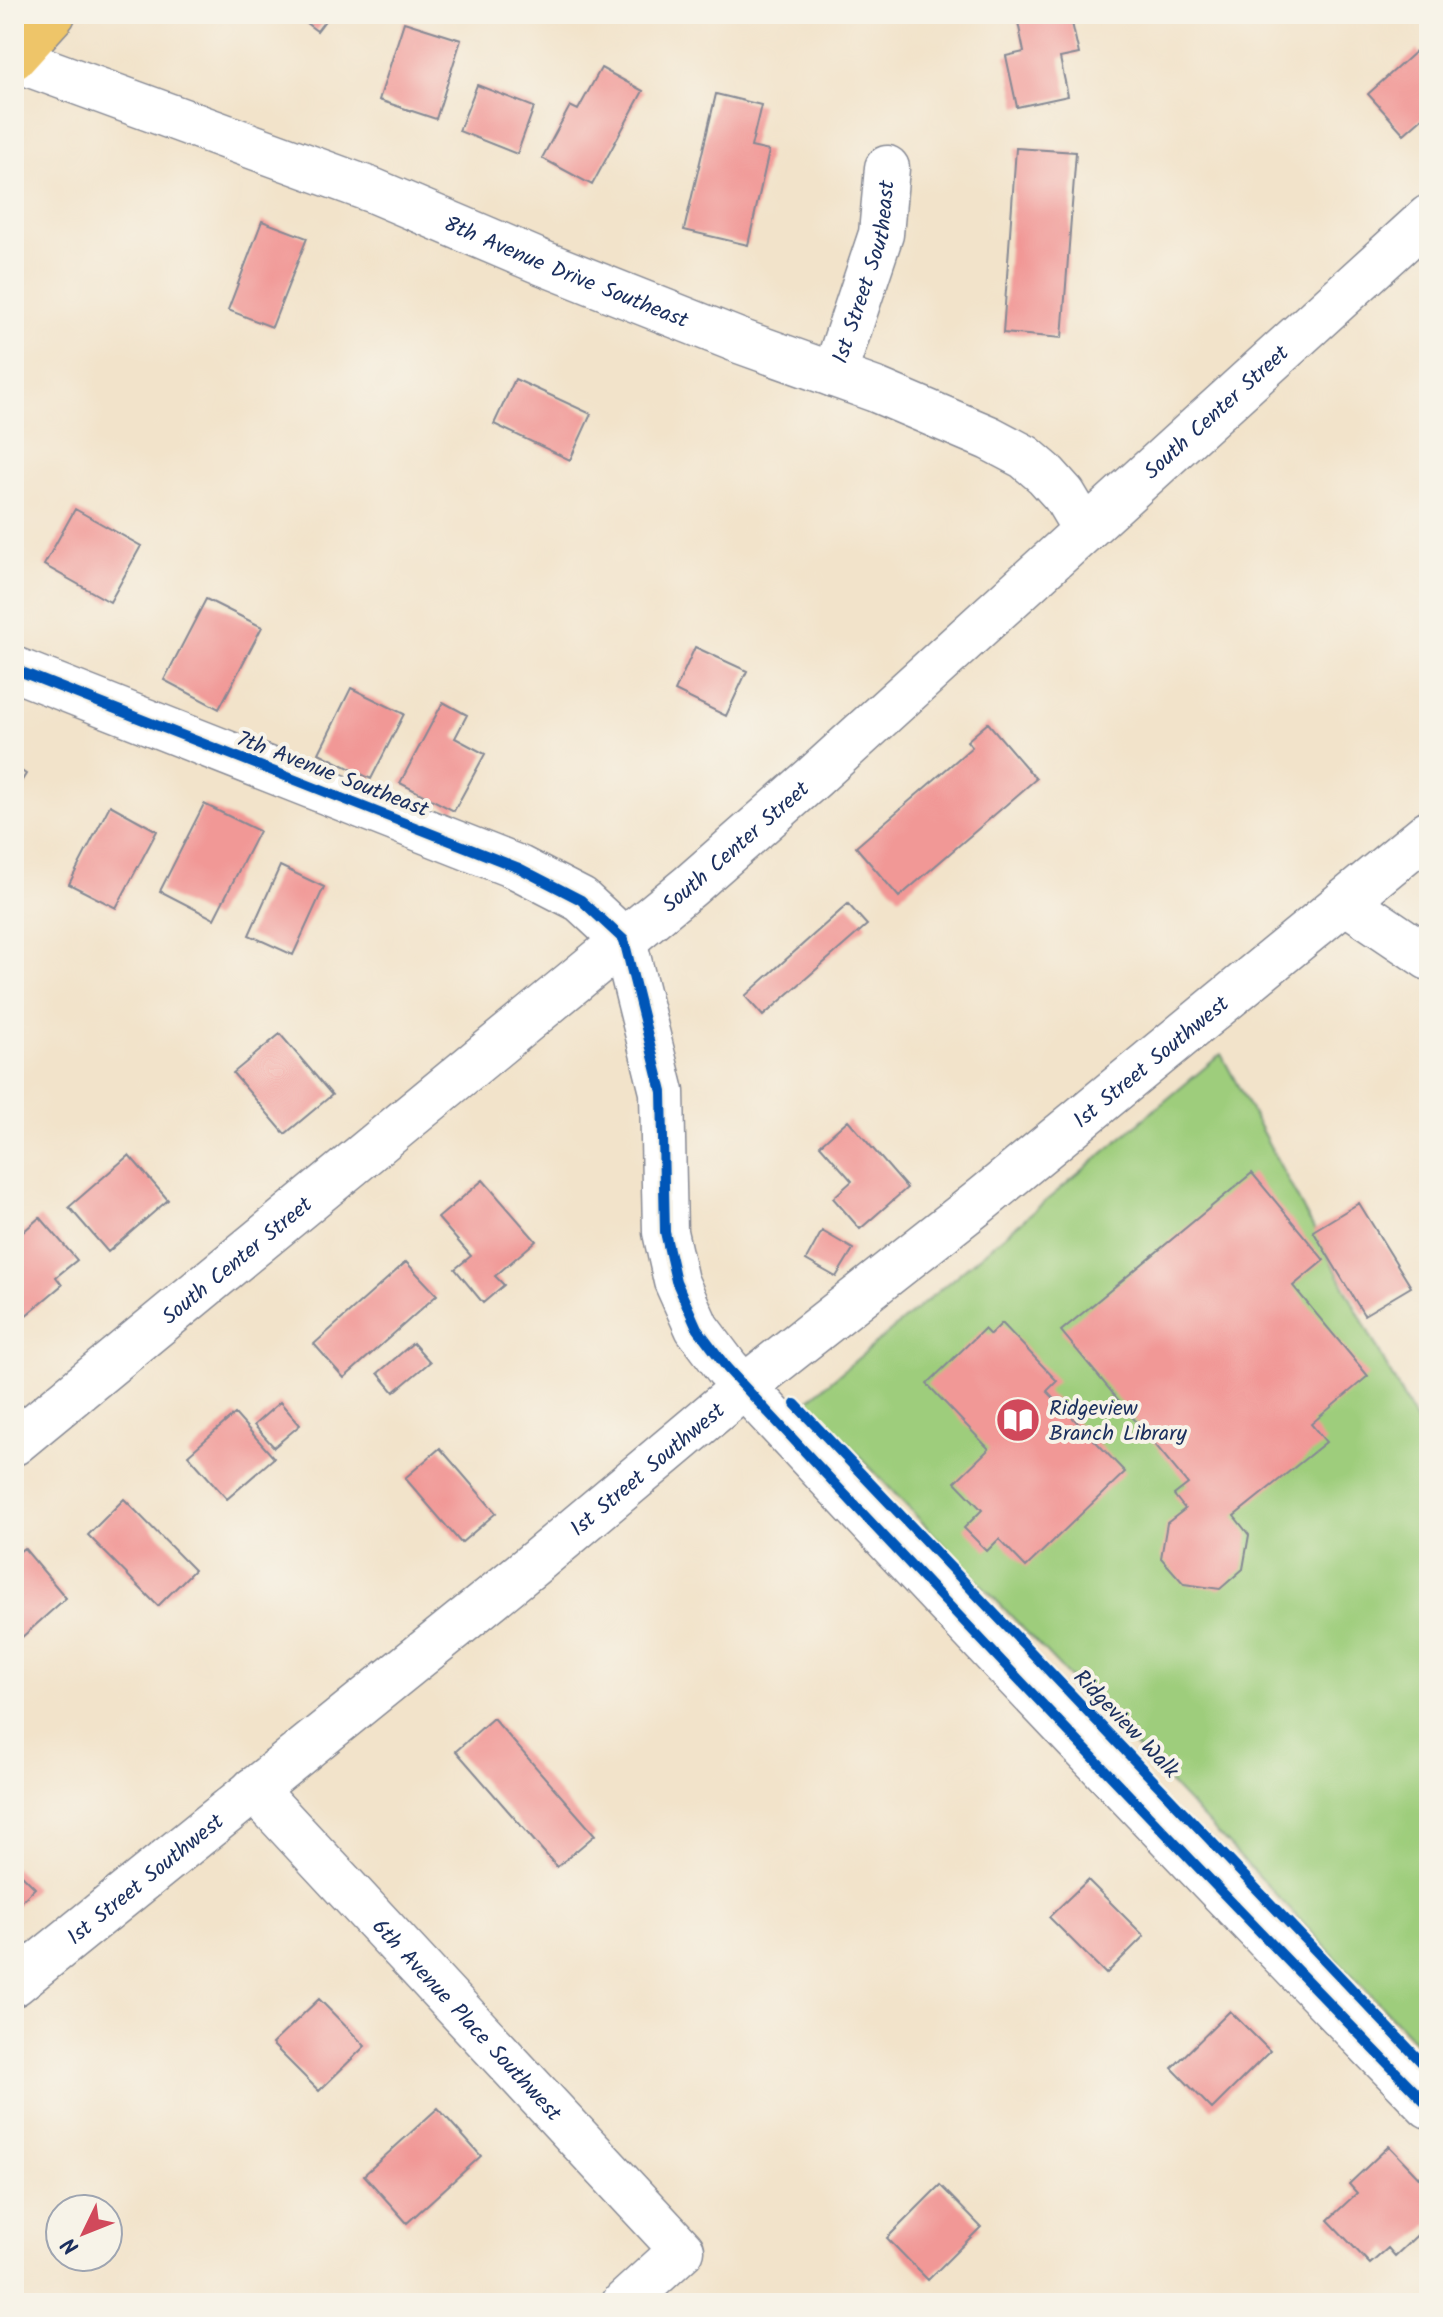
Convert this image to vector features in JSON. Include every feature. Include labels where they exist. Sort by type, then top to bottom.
[{"type":"main road","points":[[14,58],[53,14]]},
{"type":"street","name":"8th Avenue Drive Southeast","points":[[14,58],[374,191],[543,263],[975,432],[1025,457],[1064,495],[1085,530]]},
{"type":"street","name":"1st Street Southeast","points":[[834,375],[881,234],[887,168]]},
{"type":"street","name":"South Center Street","points":[[14,1443],[690,886],[814,777],[1429,217]]},
{"type":"street","name":"7th Avenue Southeast","points":[[14,669],[519,868],[581,900],[624,940]]},
{"type":"street","name":"1st Street Southwest","points":[[14,1984],[531,1566],[744,1387],[978,1203],[1429,832]]},
{"type":"street","points":[[1346,902],[1429,958]]},
{"type":"street","points":[[624,940],[662,1092],[665,1232],[676,1281],[697,1328],[744,1387],[1189,1861],[1429,2106]]},
{"type":"street","name":"6th Avenue Place Southwest","points":[[254,1789],[682,2250],[624,2303]]},
{"type":"green space","points":[[1221,1054],[1429,1446],[1429,2056],[807,1401]]},
{"type":"building","points":[[294,14],[330,14],[317,31]]},
{"type":"building","points":[[1070,14],[1079,54],[1060,58],[1068,96],[1017,107],[1006,56],[1024,52],[1017,17]]},
{"type":"building","points":[[404,22],[461,40],[436,119],[379,100]]},
{"type":"building","points":[[1417,50],[1429,64],[1429,112],[1404,134],[1368,94]]},
{"type":"building","points":[[601,68],[643,91],[592,185],[542,158],[570,106],[578,110]]},
{"type":"building","points":[[477,85],[534,107],[517,154],[459,131]]},
{"type":"building","points":[[716,94],[761,105],[751,147],[769,151],[748,245],[684,230]]},
{"type":"building","points":[[1016,148],[1076,152],[1062,338],[1003,333]]},
{"type":"building","points":[[262,221],[307,238],[272,327],[228,310]]},
{"type":"building","points":[[515,379],[591,414],[570,460],[494,424]]},
{"type":"building","points":[[75,509],[141,546],[110,602],[44,565]]},
{"type":"building","points":[[206,599],[262,627],[219,709],[164,680]]},
{"type":"building","points":[[695,647],[747,671],[726,716],[675,691]]},
{"type":"building","points":[[351,688],[404,714],[371,779],[319,753]]},
{"type":"building","points":[[443,702],[467,715],[455,738],[485,754],[454,811],[400,783]]},
{"type":"building","points":[[988,723],[1036,779],[899,897],[856,847],[972,747],[967,741]]},
{"type":"building","points":[[14,766],[26,774],[14,793]]},
{"type":"building","points":[[204,804],[259,831],[214,919],[160,891]]},
{"type":"building","points":[[110,805],[157,831],[116,908],[69,884]]},
{"type":"building","points":[[280,866],[324,887],[293,955],[249,935]]},
{"type":"building","points":[[848,904],[867,925],[763,1016],[745,996]]},
{"type":"building","points":[[280,1034],[332,1095],[285,1134],[233,1073]]},
{"type":"building","points":[[848,1120],[907,1188],[860,1229],[833,1198],[852,1181],[820,1145]]},
{"type":"building","points":[[129,1155],[168,1200],[108,1252],[69,1207]]},
{"type":"building","points":[[1252,1173],[1324,1260],[1293,1286],[1368,1376],[1311,1424],[1326,1442],[1234,1516],[1249,1535],[1243,1569],[1220,1589],[1184,1584],[1161,1558],[1167,1523],[1185,1509],[1174,1495],[1188,1484],[1061,1331]]},
{"type":"building","points":[[483,1180],[536,1241],[495,1276],[504,1285],[483,1303],[455,1269],[471,1256],[438,1218]]},
{"type":"building","points":[[1359,1203],[1411,1287],[1364,1315],[1313,1231]]},
{"type":"building","points":[[40,1217],[77,1260],[56,1277],[62,1285],[25,1316],[14,1303],[14,1240]]},
{"type":"building","points":[[822,1231],[853,1249],[836,1277],[806,1260]]},
{"type":"building","points":[[406,1262],[437,1295],[344,1378],[314,1344]]},
{"type":"building","name":"Ridgeview Branch Library","points":[[1002,1323],[1057,1381],[1047,1391],[1125,1472],[1026,1567],[999,1539],[987,1551],[964,1528],[982,1510],[955,1482],[989,1449],[927,1384],[984,1329],[990,1335]]},
{"type":"building","points":[[413,1343],[430,1362],[394,1392],[378,1373]]},
{"type":"building","points":[[280,1402],[300,1425],[274,1447],[254,1425]]},
{"type":"building","points":[[235,1414],[274,1458],[227,1499],[188,1455]]},
{"type":"building","points":[[440,1448],[496,1513],[461,1543],[405,1478]]},
{"type":"building","points":[[124,1499],[194,1570],[158,1606],[88,1535]]},
{"type":"building","points":[[24,1548],[66,1598],[21,1638],[14,1630],[14,1556]]},
{"type":"building","points":[[493,1718],[595,1835],[557,1867],[456,1751]]},
{"type":"building","points":[[14,1867],[35,1888],[14,1909]]},
{"type":"building","points":[[1088,1880],[1144,1936],[1106,1974],[1049,1917]]},
{"type":"building","points":[[319,1999],[365,2046],[319,2091],[272,2044]]},
{"type":"building","points":[[1230,2011],[1270,2051],[1212,2109],[1172,2068]]},
{"type":"building","points":[[438,2108],[481,2156],[407,2223],[364,2175]]},
{"type":"building","points":[[1389,2146],[1429,2188],[1429,2224],[1395,2256],[1388,2248],[1370,2264],[1328,2220],[1357,2193],[1349,2184]]},
{"type":"building","points":[[940,2185],[981,2227],[928,2280],[887,2238]]},
{"type":"cycle path","points":[[14,669],[519,868],[581,900],[624,940],[662,1092],[665,1232],[676,1281],[697,1328],[727,1368],[901,1554],[1429,2106]]},
{"type":"cycle path","name":"Ridgeview Walk","points":[[795,1404],[1429,2070]]},
{"type":"place","name":"Ridgeview Branch Library","points":[[1018,1420]]}]
